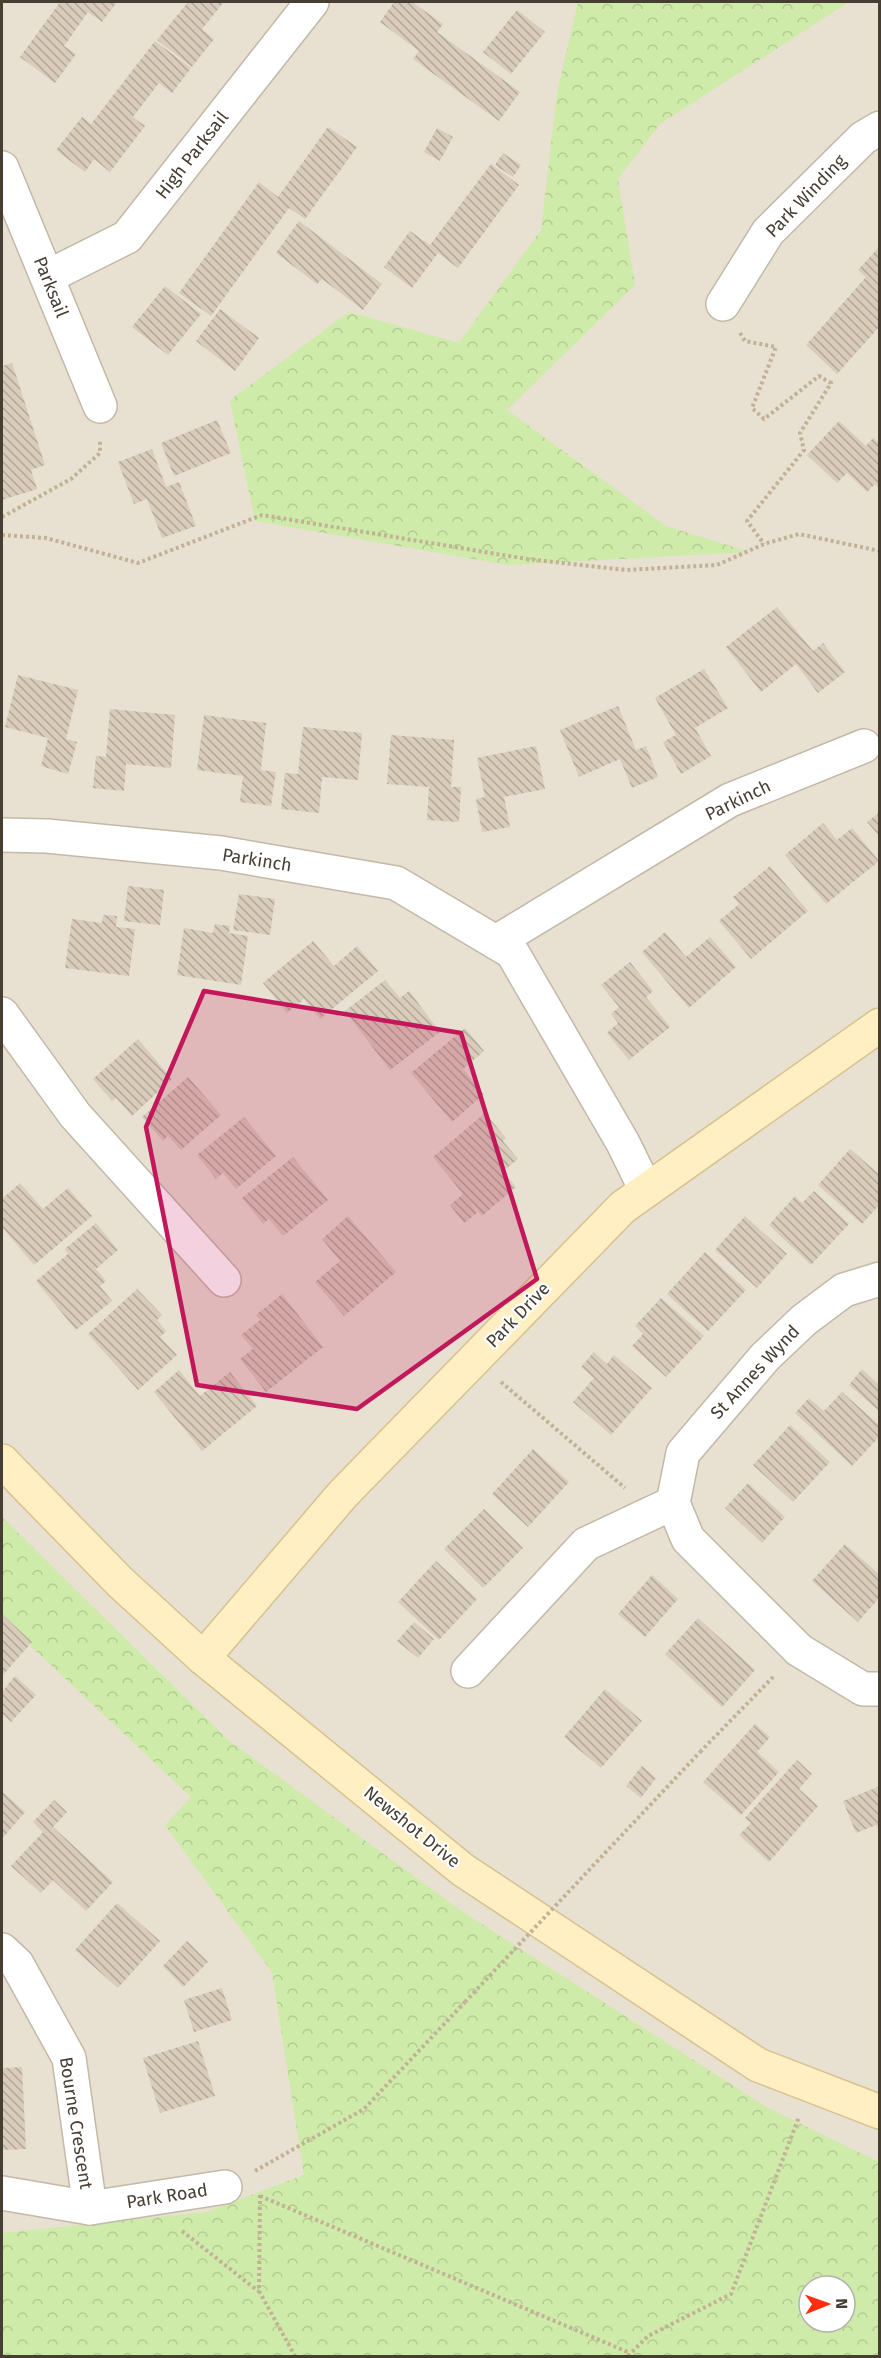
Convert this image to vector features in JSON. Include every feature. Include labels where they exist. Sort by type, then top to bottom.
[{"type":"street","name":"High Parksail","points":[[47,277],[127,237],[312,2]]},
{"type":"street","name":"Park Winding","points":[[723,304],[768,232],[863,138],[879,128]]},
{"type":"street","name":"Parksail","points":[[2,168],[100,406]]},
{"type":"street","name":"Parkinch","points":[[496,942],[730,800],[864,746]]},
{"type":"street","name":"Parkinch","points":[[2,835],[47,836],[221,853],[396,883],[512,952],[623,1143],[646,1190]]},
{"type":"street","points":[[2,1014],[75,1115],[224,1280]]},
{"type":"street","name":"Park Drive","points":[[203,1658],[343,1494],[623,1207],[879,1025]]},
{"type":"street","name":"St Annes Wynd","points":[[663,1508],[683,1453],[765,1357],[804,1320],[844,1290],[879,1279]]},
{"type":"street","name":"Newshot Drive","points":[[2,1461],[120,1582],[203,1658],[463,1869],[758,2066],[879,2112]]},
{"type":"street","points":[[468,1671],[586,1544],[663,1508],[688,1539],[799,1650],[863,1689],[879,1689]]},
{"type":"street","name":"Bourne Crescent","points":[[2,1950],[17,1964],[69,2058],[90,2208]]},
{"type":"street","name":"Park Road","points":[[2,2193],[90,2208],[225,2187]]},
{"type":"path","points":[[723,304],[745,341],[776,347],[752,408],[764,419],[819,376],[831,383],[800,433],[804,450],[747,521],[764,544]]},
{"type":"path","points":[[2,517],[71,479],[100,453],[100,406]]},
{"type":"path","points":[[2,535],[46,538],[138,563],[262,514],[527,559],[626,570],[717,564],[764,544],[799,534],[879,551]]},
{"type":"path","points":[[475,1359],[663,1508]]},
{"type":"path","points":[[225,2187],[364,2109],[799,1650]]},
{"type":"path","points":[[260,2196],[629,2355],[648,2336],[731,2294],[810,2087]]},
{"type":"path","points":[[260,2177],[261,2168]]},
{"type":"path","points":[[259,2291],[260,2187]]},
{"type":"path","points":[[142,2200],[259,2291],[295,2356]]},
{"type":"highlighted area","points":[[204,991],[461,1033],[537,1279],[357,1409],[197,1385],[146,1127]]},
{"type":"shaded area","points":[[2,2],[879,2],[879,2356],[2,2356]]},
{"type":"green space","points":[[578,2],[849,2],[660,124],[618,179],[635,285],[507,410],[666,526],[750,552],[508,565],[255,521],[230,400],[349,312],[459,343],[541,230],[557,93]]},
{"type":"green space","points":[[2,1517],[227,1739],[460,1910],[768,2108],[879,2162],[879,2356],[2,2356],[2,2233],[207,2212],[304,2175],[272,1972],[165,1825],[191,1797],[2,1619]]},
{"type":"building","points":[[60,2],[117,2],[102,22],[88,12],[64,46],[76,54],[55,83],[20,57]]},
{"type":"building","points":[[188,2],[224,2],[202,29],[214,39],[192,67],[157,40]]},
{"type":"building","points":[[394,2],[412,2],[443,24],[437,32],[520,92],[499,121],[413,59],[419,51],[380,22]]},
{"type":"building","points":[[517,10],[545,32],[511,74],[483,52]]},
{"type":"building","points":[[155,41],[191,68],[172,93],[159,83],[133,117],[145,126],[110,172],[94,159],[85,172],[56,150],[82,117],[91,124]]},
{"type":"building","points":[[328,127],[357,147],[305,219],[289,208],[211,316],[179,293],[259,182],[278,197]]},
{"type":"building","points":[[437,128],[453,137],[440,161],[424,152]]},
{"type":"building","points":[[503,153],[521,165],[513,177],[495,165]]},
{"type":"building","points":[[491,164],[519,185],[458,268],[438,253],[412,288],[384,267],[410,231],[430,245]]},
{"type":"building","points":[[299,221],[382,284],[363,310],[322,279],[317,284],[276,253]]},
{"type":"building","points":[[880,246],[880,326],[837,374],[806,345],[866,277],[858,270]]},
{"type":"building","points":[[165,286],[201,314],[168,355],[132,327]]},
{"type":"building","points":[[220,309],[259,338],[235,371],[196,341]]},
{"type":"building","points":[[12,363],[45,465],[31,470],[37,489],[2,500],[2,458],[4,457],[2,450],[2,366]]},
{"type":"building","points":[[217,420],[231,453],[174,476],[161,443]]},
{"type":"building","points":[[839,421],[866,446],[873,438],[880,444],[880,489],[875,484],[867,492],[847,473],[837,483],[807,455]]},
{"type":"building","points":[[152,449],[166,487],[179,482],[196,526],[162,538],[147,499],[134,504],[118,462]]},
{"type":"building","points":[[777,607],[813,651],[823,643],[845,672],[818,693],[796,664],[761,692],[726,647]]},
{"type":"building","points":[[704,669],[728,708],[695,728],[711,756],[681,774],[663,742],[676,735],[655,698]]},
{"type":"building","points":[[18,675],[78,690],[66,739],[77,742],[68,774],[41,766],[48,738],[5,727]]},
{"type":"building","points":[[618,706],[636,750],[646,746],[658,777],[632,788],[620,759],[579,777],[560,730]]},
{"type":"building","points":[[110,709],[175,715],[171,768],[126,764],[124,791],[93,788],[96,756],[106,757]]},
{"type":"building","points":[[204,715],[266,723],[261,770],[276,772],[271,806],[240,802],[243,776],[197,770]]},
{"type":"building","points":[[303,727],[362,733],[358,780],[322,777],[319,813],[281,809],[285,773],[298,774]]},
{"type":"building","points":[[391,735],[454,740],[451,787],[461,787],[459,822],[427,820],[429,787],[387,784]]},
{"type":"building","points":[[536,746],[545,789],[504,797],[510,827],[482,832],[476,799],[485,797],[477,758]]},
{"type":"building","points":[[880,812],[880,837],[867,822]]},
{"type":"building","points":[[823,823],[837,840],[852,828],[879,861],[826,904],[785,855]]},
{"type":"building","points":[[770,866],[808,911],[751,959],[719,921],[739,904],[733,897]]},
{"type":"building","points":[[128,886],[164,890],[160,925],[124,921]]},
{"type":"building","points":[[239,894],[275,899],[270,935],[233,930]]},
{"type":"building","points":[[103,915],[117,916],[116,927],[135,929],[129,976],[65,968],[72,919],[102,923]]},
{"type":"building","points":[[215,924],[230,926],[229,933],[248,936],[241,985],[177,975],[184,928],[213,933]]},
{"type":"building","points":[[665,932],[686,957],[710,937],[736,967],[689,1008],[642,952]]},
{"type":"building","points":[[313,941],[334,966],[357,946],[378,971],[320,1019],[304,999],[287,1013],[263,983]]},
{"type":"building","points":[[630,962],[653,991],[646,997],[670,1027],[629,1060],[607,1033],[618,1023],[611,1014],[619,1007],[601,985]]},
{"type":"building","points":[[385,980],[400,998],[409,991],[440,1032],[390,1070],[345,1011]]},
{"type":"building","points":[[465,1028],[484,1051],[463,1069],[484,1094],[452,1122],[411,1073]]},
{"type":"building","points":[[138,1039],[172,1079],[132,1116],[116,1098],[112,1101],[93,1079]]},
{"type":"building","points":[[188,1077],[221,1115],[181,1150],[168,1136],[163,1141],[142,1117]]},
{"type":"building","points":[[485,1113],[506,1138],[503,1141],[518,1159],[503,1171],[516,1187],[482,1216],[471,1203],[477,1213],[464,1223],[450,1205],[463,1194],[433,1157]]},
{"type":"building","points":[[244,1117],[276,1156],[236,1189],[223,1173],[216,1179],[197,1155]]},
{"type":"building","points":[[850,1149],[880,1175],[880,1204],[862,1224],[818,1185]]},
{"type":"building","points":[[293,1157],[328,1200],[283,1236],[269,1219],[263,1224],[242,1198]]},
{"type":"building","points":[[20,1183],[43,1209],[68,1188],[92,1216],[34,1265],[2,1227],[2,1199]]},
{"type":"building","points":[[814,1191],[849,1224],[811,1265],[769,1225],[795,1196],[802,1203]]},
{"type":"building","points":[[348,1216],[396,1272],[344,1316],[315,1282],[340,1261],[322,1239]]},
{"type":"building","points":[[745,1216],[787,1254],[757,1288],[715,1250]]},
{"type":"building","points":[[96,1223],[118,1250],[96,1269],[106,1281],[100,1286],[112,1301],[76,1330],[36,1281],[68,1254],[65,1249]]},
{"type":"building","points":[[705,1252],[746,1290],[708,1331],[667,1294]]},
{"type":"building","points":[[137,1289],[162,1315],[157,1320],[166,1331],[160,1337],[177,1355],[138,1390],[88,1334]]},
{"type":"building","points":[[282,1294],[323,1347],[266,1392],[240,1359],[253,1349],[241,1335],[260,1320],[256,1315]]},
{"type":"building","points":[[661,1298],[704,1336],[666,1377],[632,1346],[643,1334],[635,1326]]},
{"type":"building","points":[[594,1352],[607,1364],[614,1355],[652,1388],[611,1435],[573,1402],[594,1378],[581,1367]]},
{"type":"building","points":[[862,1369],[877,1383],[880,1380],[880,1412],[849,1385]]},
{"type":"building","points":[[179,1370],[200,1396],[230,1372],[257,1406],[202,1451],[154,1392]]},
{"type":"building","points":[[842,1392],[880,1426],[880,1436],[852,1466],[795,1413],[809,1398],[824,1411]]},
{"type":"building","points":[[790,1425],[830,1462],[793,1502],[753,1465]]},
{"type":"building","points":[[533,1449],[569,1482],[528,1527],[492,1494]]},
{"type":"building","points":[[748,1483],[785,1517],[762,1543],[725,1508]]},
{"type":"building","points":[[484,1509],[523,1548],[483,1588],[444,1549]]},
{"type":"building","points":[[845,1544],[880,1575],[880,1597],[858,1622],[812,1581]]},
{"type":"building","points":[[436,1561],[477,1599],[439,1640],[398,1602]]},
{"type":"building","points":[[652,1575],[678,1599],[645,1637],[618,1614]]},
{"type":"building","points":[[2,1614],[32,1642],[3,1675],[2,1673]]},
{"type":"building","points":[[698,1618],[755,1670],[722,1707],[665,1654]]},
{"type":"building","points":[[414,1622],[434,1639],[418,1658],[397,1641]]},
{"type":"building","points":[[15,1676],[36,1695],[11,1722],[2,1713],[2,1692]]},
{"type":"building","points":[[605,1689],[642,1721],[601,1768],[564,1737]]},
{"type":"building","points":[[755,1724],[770,1737],[757,1752],[779,1772],[741,1815],[703,1782]]},
{"type":"building","points":[[797,1760],[812,1774],[799,1789],[818,1806],[769,1862],[739,1835],[751,1823],[745,1818]]},
{"type":"building","points":[[642,1766],[656,1778],[641,1798],[626,1786]]},
{"type":"building","points":[[880,1786],[880,1833],[876,1825],[856,1833],[843,1801]]},
{"type":"building","points":[[2,1791],[25,1812],[2,1839]]},
{"type":"building","points":[[54,1800],[67,1812],[53,1827],[113,1882],[86,1911],[53,1880],[41,1893],[11,1866],[43,1832],[33,1822]]},
{"type":"building","points":[[117,1903],[160,1941],[118,1988],[75,1950]]},
{"type":"building","points":[[187,1941],[208,1962],[183,1987],[163,1966]]},
{"type":"building","points":[[222,1988],[232,2020],[194,2032],[184,2000]]},
{"type":"building","points":[[198,2041],[215,2096],[160,2113],[143,2058]]},
{"type":"building","points":[[22,2067],[26,2149],[2,2150],[2,2068]]}]
